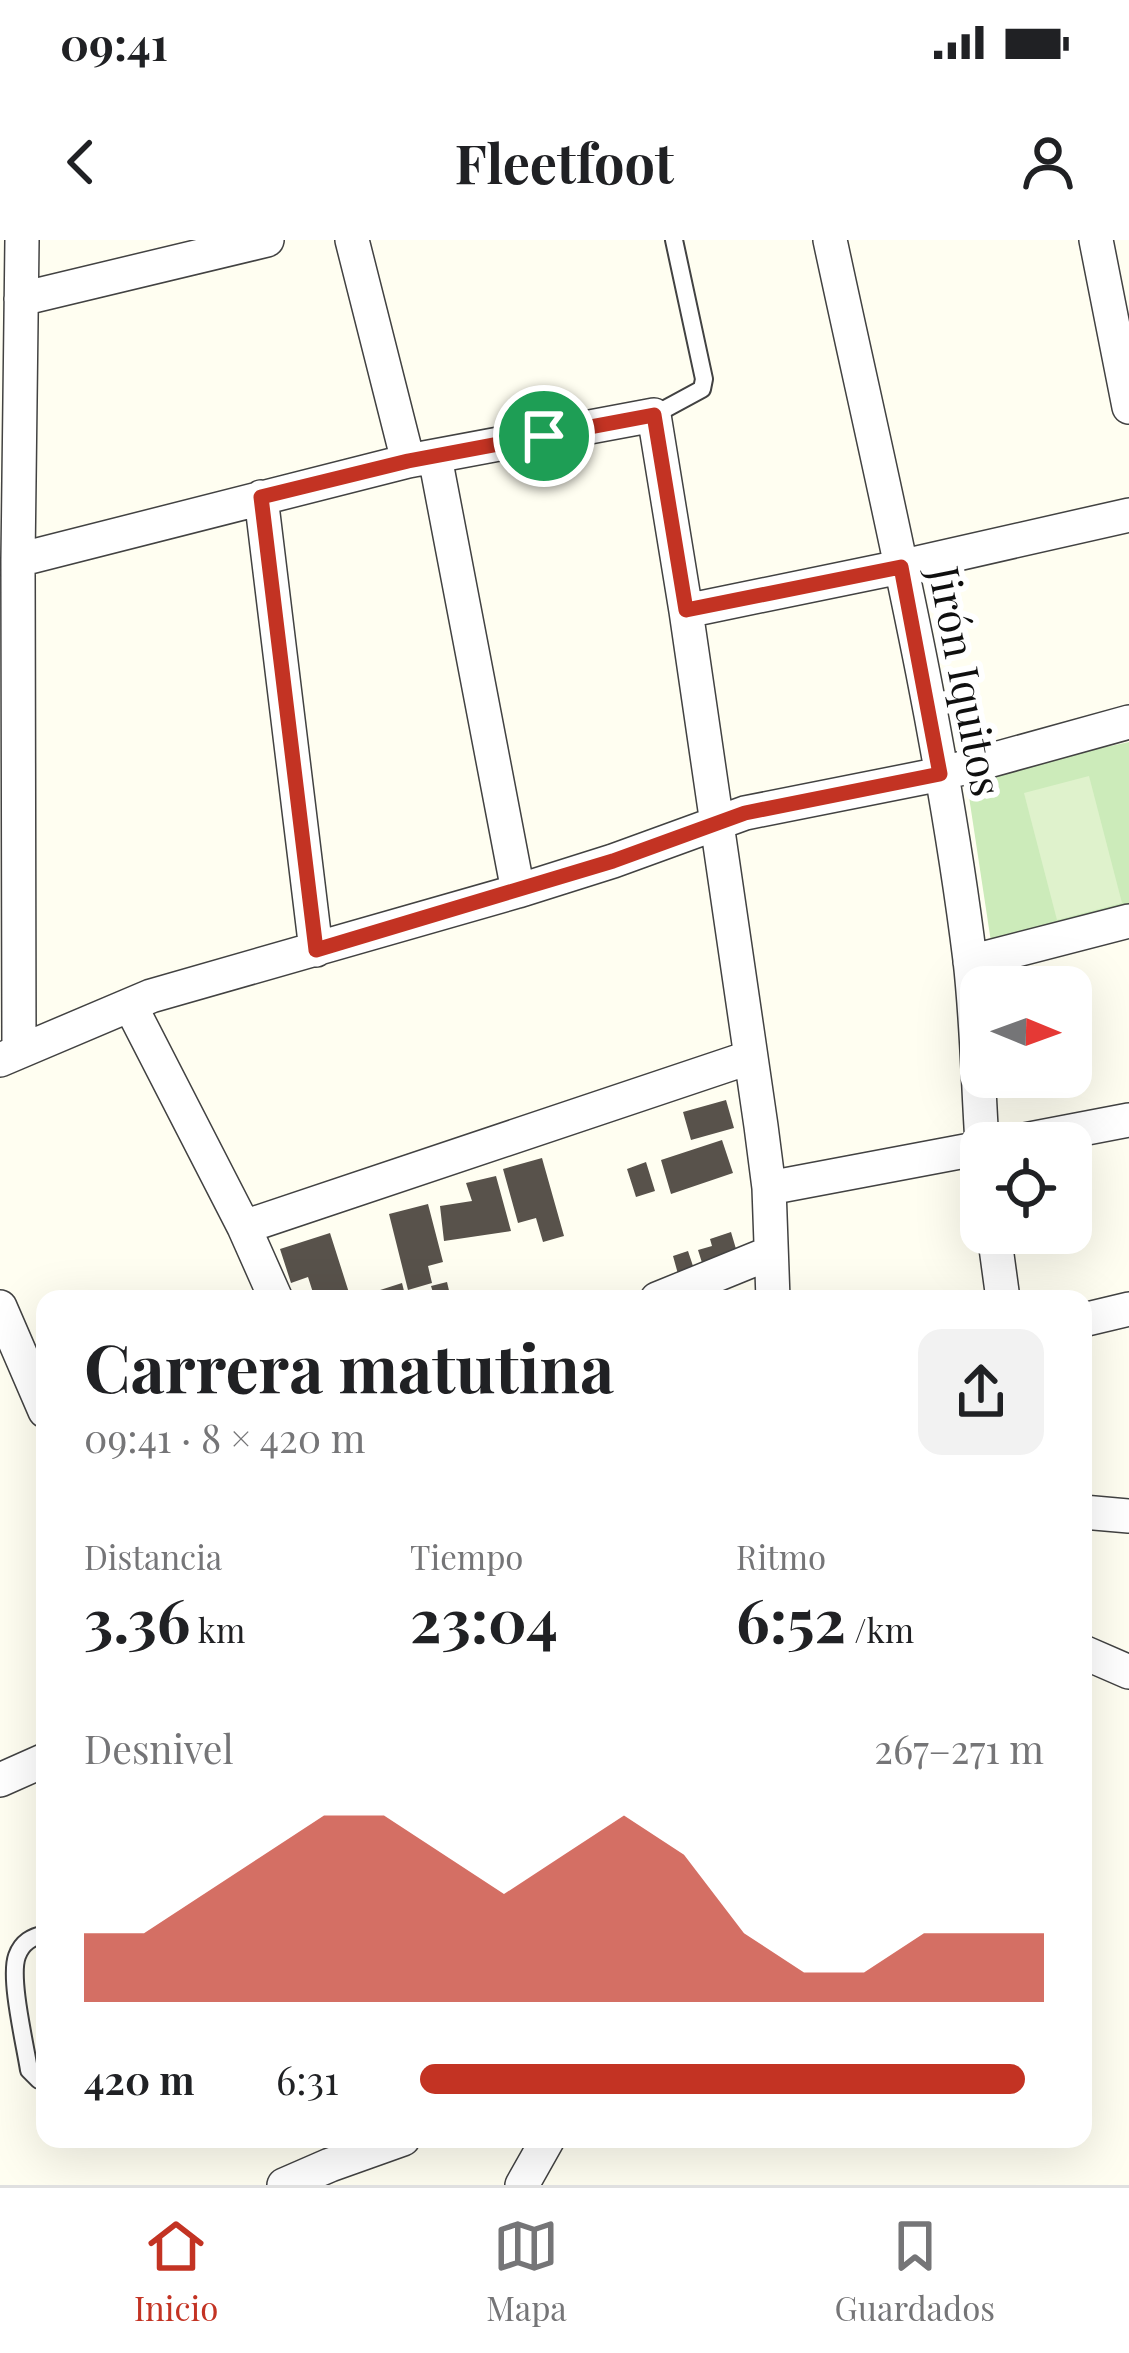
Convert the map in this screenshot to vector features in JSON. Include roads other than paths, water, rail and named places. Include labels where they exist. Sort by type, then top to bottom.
[{"type":"street","points":[[22,240],[10,1056],[151,996],[518,891],[745,813],[940,774],[1129,722]]},
{"type":"street","points":[[21,299],[267,240]]},
{"type":"street","points":[[352,240],[421,459],[518,891]]},
{"type":"street","name":"Jirón Iquitos","points":[[830,240],[940,774],[970,962],[980,1122]]},
{"type":"street","points":[[1096,240],[1129,407]]},
{"type":"street","points":[[18,560],[421,459],[654,415],[769,1188],[772,1290]]},
{"type":"street","points":[[261,497],[316,950]]},
{"type":"street","points":[[686,610],[1129,514]]},
{"type":"street","points":[[970,962],[1129,921]]},
{"type":"street","points":[[130,1005],[272,1290]]},
{"type":"street","points":[[244,1227],[751,1057]]},
{"type":"street","points":[[1092,1127],[1129,1120]]},
{"type":"street","points":[[769,1188],[960,1150]]},
{"type":"street","points":[[679,1290],[770,1253]]},
{"type":"street","points":[[997,1254],[1003,1290]]},
{"type":"street","points":[[0,1307],[36,1390]]},
{"type":"street","points":[[1092,1318],[1129,1309]]},
{"type":"street","points":[[1092,1513],[1129,1516]]},
{"type":"street","points":[[1092,1656],[1129,1672]]},
{"type":"street","points":[[0,1780],[36,1764]]},
{"type":"street","points":[[284,2185],[378,2148]]},
{"type":"street","points":[[523,2185],[543,2148]]},
{"type":"lane","points":[[654,415],[702,388],[704,379],[674,240]]},
{"type":"lane","points":[[36,1936],[17,1952],[14,1972],[29,2069],[36,2077]]}]
